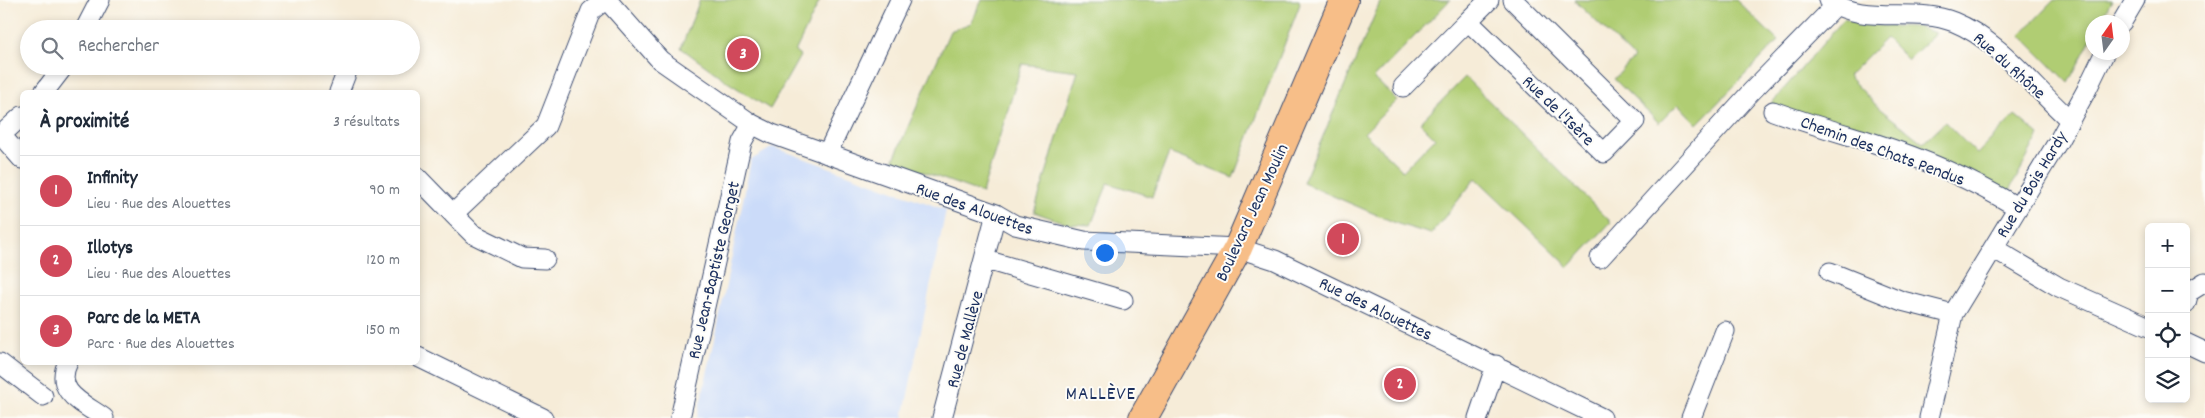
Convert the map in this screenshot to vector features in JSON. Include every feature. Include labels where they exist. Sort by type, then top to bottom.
[{"type":"main road","name":"Boulevard Jean Moulin","points":[[1143,418],[1238,248],[1344,0]]},
{"type":"street","points":[[89,20],[100,0]]},
{"type":"street","points":[[453,214],[546,126],[591,10],[606,0]]},
{"type":"street","name":"Rue des Alouettes","points":[[606,0],[660,60],[752,124],[772,134],[996,214],[1014,225],[1084,241],[1238,248],[1275,260],[1496,365],[1602,418]]},
{"type":"street","points":[[827,154],[900,0]]},
{"type":"street","points":[[1403,87],[1489,0]]},
{"type":"street","name":"Rue de l'Isère","points":[[1468,21],[1604,153],[1635,121],[1513,0]]},
{"type":"street","points":[[2126,15],[2135,0]]},
{"type":"street","points":[[1600,258],[1832,3]]},
{"type":"street","name":"Rue du Rhône","points":[[1832,3],[1849,12],[1861,14],[1920,14],[1953,21],[1993,46],[2070,120]]},
{"type":"street","name":"Rue du Bois Hardy","points":[[1929,418],[1953,314],[2070,120],[2101,60]]},
{"type":"street","points":[[46,90],[57,75]]},
{"type":"street","points":[[340,90],[346,75]]},
{"type":"street","name":"Chemin des Chats Pendus","points":[[1774,111],[1812,126],[1872,142],[1915,158],[1986,188],[2017,207]]},
{"type":"street","points":[[20,118],[1,136],[20,157]]},
{"type":"street","name":"Rue Jean-Baptiste Georget","points":[[680,418],[742,142],[752,124]]},
{"type":"street","points":[[420,180],[472,234],[522,258],[545,259]]},
{"type":"street","name":"Rue de Mallève","points":[[942,418],[986,260],[996,214]]},
{"type":"street","points":[[1992,248],[2059,287],[2145,325]]},
{"type":"street","points":[[986,260],[1123,300]]},
{"type":"street","points":[[1830,272],[1902,300],[1953,314]]},
{"type":"street","points":[[2190,291],[2205,282]]},
{"type":"street","points":[[1692,418],[1725,331]]},
{"type":"street","points":[[2190,346],[2205,352]]},
{"type":"street","points":[[420,359],[543,418]]},
{"type":"street","points":[[0,363],[43,396]]},
{"type":"street","points":[[67,365],[64,377],[66,388],[73,396],[104,418]]},
{"type":"street","points":[[1478,418],[1496,365]]},
{"type":"shaded area","points":[[773,147],[946,210],[903,418],[697,418],[717,330],[751,160]]},
{"type":"green space","points":[[700,0],[820,0],[795,52],[800,56],[770,109],[729,83],[681,48]]},
{"type":"green space","points":[[982,0],[1299,0],[1300,4],[1233,178],[1169,153],[1152,197],[1108,183],[1091,225],[1068,224],[1034,212],[1078,71],[1022,64],[982,193],[893,161],[950,31],[971,23]]},
{"type":"green space","points":[[1381,0],[1450,0],[1374,78],[1397,100],[1364,133],[1403,171],[1435,138],[1420,123],[1465,77],[1611,222],[1569,267],[1476,178],[1431,234],[1398,224],[1303,183]]},
{"type":"green space","points":[[1574,0],[1736,0],[1778,41],[1697,124],[1678,104],[1659,123],[1614,79],[1634,58]]},
{"type":"green space","points":[[2054,0],[2112,0],[2104,15],[2085,15],[2085,50],[2068,83],[2020,35]]},
{"type":"green space","points":[[1844,19],[1864,25],[1918,27],[1936,33],[1908,60],[1886,38],[1848,76],[1880,109],[1923,143],[1945,122],[1977,154],[2015,115],[2039,135],[2008,194],[1770,105]]},
{"type":"place","name":"Parc de la META","points":[[743,54]]},
{"type":"place","name":"Infinity","points":[[1343,239]]},
{"type":"place","name":"Illotys","points":[[1400,384]]},
{"type":"district","name":"MALLÈVE","points":[[1101,392]]}]
